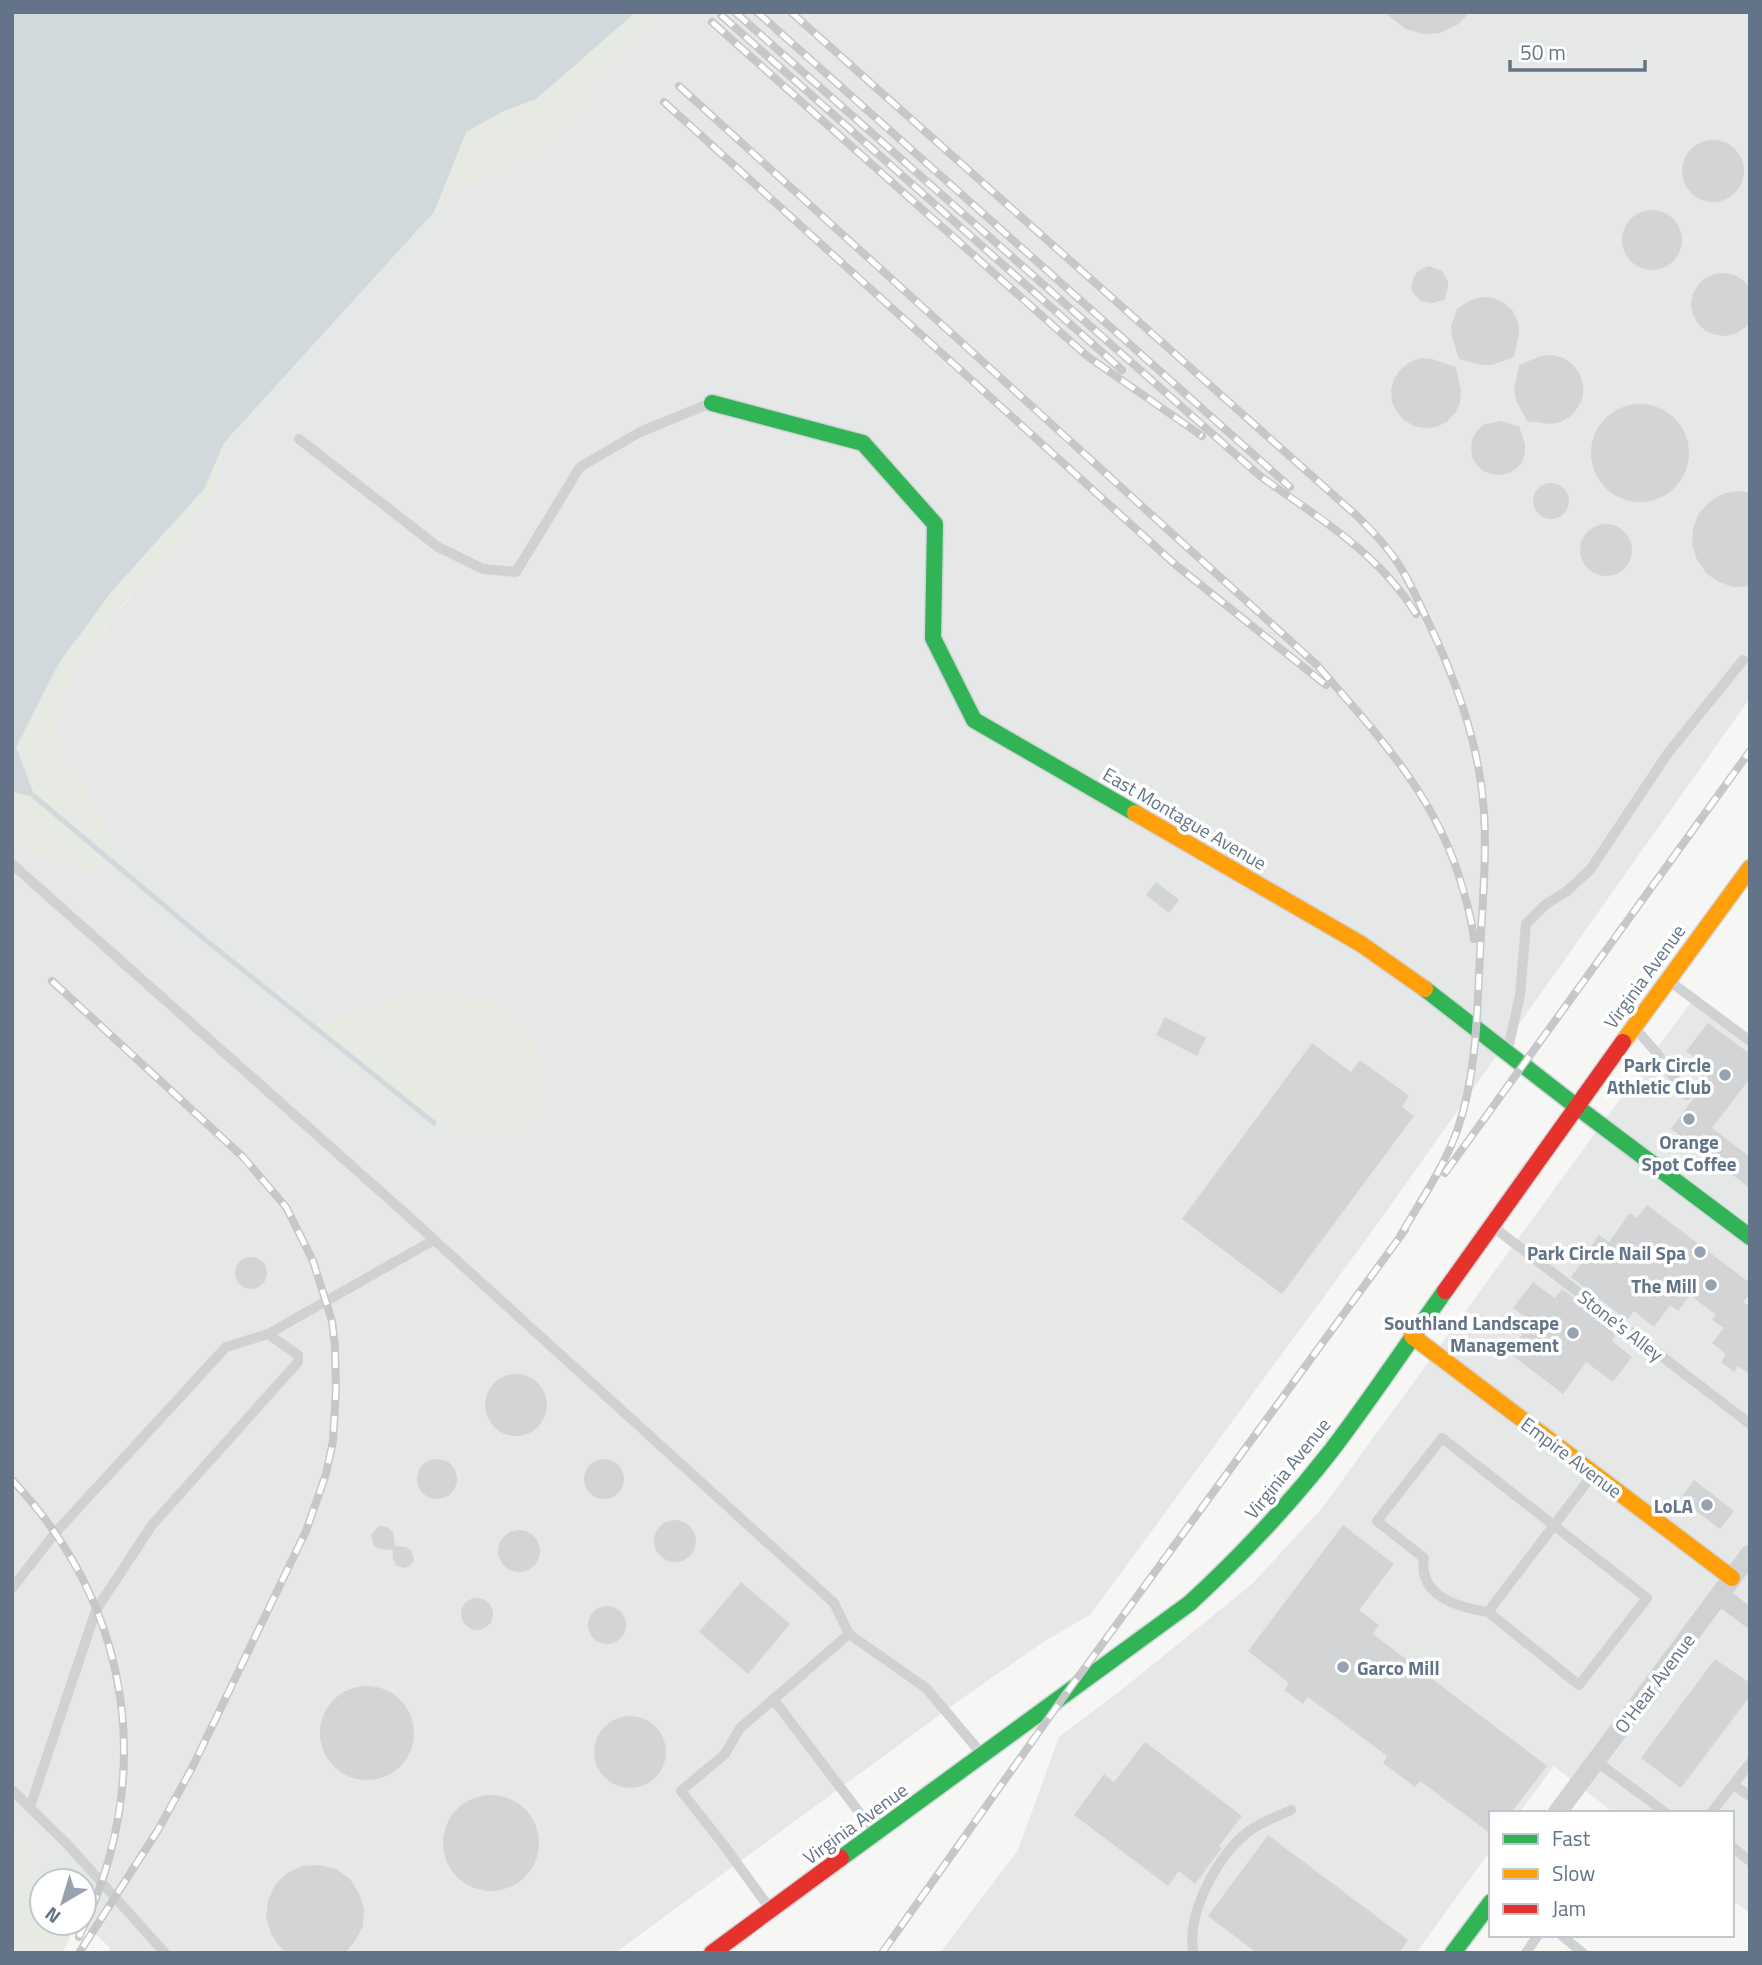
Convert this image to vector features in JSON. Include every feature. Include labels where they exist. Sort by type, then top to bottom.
[{"type":"street","name":"East Montague Avenue","points":[[712,403],[863,443],[935,524],[933,638],[974,720],[1361,944],[1449,1006],[1577,1107],[1750,1237]]},
{"type":"street","name":"Virginia Avenue","points":[[712,1953],[1190,1603],[1223,1574],[1308,1480],[1668,979],[1746,881]]},
{"type":"street","name":"Empire Avenue","points":[[1412,1336],[1732,1578]]},
{"type":"street","name":"O'Hear Avenue","points":[[1558,1811],[1750,1554]]},
{"type":"street","points":[[1719,1595],[1750,1618]]},
{"type":"street","points":[[1453,1953],[1489,1905]]},
{"type":"lane","points":[[299,439],[438,547],[483,569],[516,572],[580,467],[640,432],[712,403]]},
{"type":"lane","points":[[1507,1053],[1520,995],[1526,924],[1545,905],[1567,891],[1590,870],[1668,752],[1743,660]]},
{"type":"lane","points":[[12,864],[434,1240],[834,1603],[849,1634],[926,1688],[983,1756]]},
{"type":"lane","points":[[1668,979],[1750,1041]]},
{"type":"lane","points":[[1634,1026],[1687,1095]]},
{"type":"lane","name":"Stone's Alley","points":[[1492,1226],[1750,1424]]},
{"type":"lane","points":[[12,1588],[56,1532],[226,1347],[268,1334],[434,1240]]},
{"type":"lane","points":[[30,1807],[96,1610],[152,1525],[298,1362],[298,1355],[268,1334]]},
{"type":"lane","points":[[1442,1438],[1554,1525],[1647,1598],[1579,1685],[1488,1612],[1469,1609],[1443,1599],[1430,1587],[1422,1572],[1424,1558],[1377,1521],[1442,1438]]},
{"type":"lane","points":[[1488,1612],[1593,1473]]},
{"type":"lane","points":[[771,1910],[681,1791],[725,1754],[740,1728],[849,1634]]},
{"type":"lane","points":[[774,1700],[876,1834]]},
{"type":"lane","points":[[1596,1761],[1663,1811]]},
{"type":"lane","points":[[1714,1811],[1750,1763]]},
{"type":"lane","points":[[1733,1785],[1750,1796]]},
{"type":"lane","points":[[12,1790],[68,1845],[165,1953]]},
{"type":"lane","points":[[1193,1951],[1200,1900],[1219,1864],[1237,1841],[1251,1829],[1291,1810]]},
{"type":"lane","points":[[1734,1849],[1750,1861]]},
{"type":"lane","points":[[1526,1953],[1537,1937]]},
{"type":"lane","points":[[1563,1937],[1583,1953]]},
{"type":"shaded area","points":[[12,12],[636,12],[536,99],[504,111],[466,132],[434,212],[224,443],[204,489],[112,591],[59,663],[16,747],[35,797],[12,792]]},
{"type":"shaded area","points":[[595,12],[662,12],[536,157],[472,183],[434,212],[222,446],[218,486],[179,541],[127,600],[81,659],[54,732],[122,857],[91,875],[12,843],[12,673],[488,95]]},
{"type":"shaded area","points":[[662,12],[1750,12],[1750,698],[1373,1230],[1090,1615],[1048,1639],[967,1695],[615,1953],[107,1953],[110,1948],[98,1936],[98,1867],[35,1867],[12,1833],[12,843],[91,875],[54,732],[81,659],[218,486],[222,446],[434,212],[472,183],[536,157]]},
{"type":"shaded area","points":[[424,989],[490,1000],[532,1037],[546,1071],[542,1113],[504,1140],[463,1139],[434,1123],[316,1029],[366,1005]]},
{"type":"shaded area","points":[[1693,999],[1750,1041],[1750,1913],[1734,1901],[1734,1811],[1611,1811],[1554,1766],[1520,1811],[1489,1811],[1489,1853],[1416,1953],[940,1953],[1018,1850],[1059,1737],[1252,1584],[1322,1508]]},
{"type":"shaded area","points":[[12,1833],[35,1867],[28,1867],[28,1937],[70,1937],[63,1953],[12,1953]]},
{"type":"building","points":[[1383,12],[1470,12],[1457,25],[1440,33],[1423,34],[1406,29]]},
{"type":"building","points":[[1713,140],[1735,149],[1744,171],[1735,193],[1713,202],[1691,193],[1682,171],[1691,149]]},
{"type":"building","points":[[1646,210],[1658,210],[1674,218],[1680,228],[1680,252],[1674,262],[1658,270],[1646,270],[1630,262],[1622,246],[1622,234],[1630,218]]},
{"type":"building","points":[[1429,266],[1442,271],[1448,282],[1444,300],[1432,303],[1421,301],[1413,293],[1411,288],[1414,276]]},
{"type":"building","points":[[1725,273],[1735,275],[1750,288],[1750,321],[1737,333],[1726,336],[1706,331],[1698,324],[1691,304],[1693,294],[1705,278]]},
{"type":"building","points":[[1482,297],[1494,298],[1504,303],[1513,311],[1518,322],[1519,333],[1514,357],[1492,365],[1459,359],[1452,337],[1451,326],[1457,309]]},
{"type":"building","points":[[1541,356],[1564,358],[1580,374],[1583,397],[1571,416],[1561,422],[1550,424],[1527,421],[1516,400],[1514,389],[1519,365]]},
{"type":"building","points":[[1421,358],[1456,367],[1461,391],[1460,403],[1447,422],[1436,427],[1414,426],[1404,420],[1392,402],[1394,379],[1410,362]]},
{"type":"building","points":[[1640,404],[1659,408],[1675,418],[1685,434],[1689,453],[1685,472],[1675,488],[1659,498],[1640,502],[1621,498],[1605,488],[1595,472],[1591,453],[1595,434],[1605,418],[1621,408]]},
{"type":"building","points":[[1500,421],[1519,426],[1525,453],[1516,469],[1500,475],[1483,471],[1472,457],[1471,448],[1472,439],[1483,425]]},
{"type":"building","points":[[1551,483],[1564,488],[1569,501],[1564,514],[1551,519],[1538,514],[1533,501],[1538,488]]},
{"type":"building","points":[[1725,493],[1750,493],[1750,586],[1733,587],[1707,574],[1697,560],[1692,545],[1693,528],[1699,513],[1710,501]]},
{"type":"building","points":[[1606,524],[1616,526],[1624,532],[1630,540],[1630,560],[1624,568],[1616,574],[1606,576],[1596,574],[1588,568],[1582,560],[1580,550],[1582,540],[1588,532],[1596,526]]},
{"type":"building","points":[[1156,882],[1179,900],[1169,913],[1146,895]]},
{"type":"building","points":[[1165,1017],[1206,1038],[1197,1056],[1156,1035]]},
{"type":"building","name":"Park Circle Athletic Club","points":[[1708,1023],[1750,1054],[1750,1078],[1712,1128],[1750,1157],[1750,1188],[1671,1129],[1707,1080],[1696,1073],[1703,1064],[1686,1051]]},
{"type":"building","points":[[1312,1043],[1351,1072],[1360,1060],[1409,1096],[1402,1107],[1414,1116],[1282,1294],[1182,1219]]},
{"type":"building","points":[[1647,1205],[1750,1283],[1750,1294],[1743,1302],[1750,1307],[1750,1374],[1738,1366],[1734,1372],[1721,1362],[1726,1354],[1712,1343],[1724,1328],[1712,1320],[1716,1315],[1690,1295],[1678,1311],[1670,1305],[1654,1327],[1634,1311],[1627,1320],[1571,1277],[1599,1235],[1609,1242],[1629,1214],[1637,1218]]},
{"type":"building","points":[[251,1257],[262,1262],[267,1273],[262,1284],[251,1289],[240,1284],[235,1273],[240,1262]]},
{"type":"building","points":[[1533,1282],[1555,1298],[1562,1289],[1618,1332],[1612,1341],[1632,1357],[1613,1382],[1586,1362],[1563,1394],[1508,1352],[1532,1322],[1513,1308]]},
{"type":"building","points":[[516,1374],[538,1383],[547,1405],[538,1427],[516,1436],[494,1427],[485,1405],[494,1383]]},
{"type":"building","points":[[437,1459],[451,1465],[457,1479],[451,1493],[437,1499],[423,1493],[417,1479],[423,1465]]},
{"type":"building","points":[[604,1459],[618,1465],[624,1479],[618,1493],[604,1499],[590,1493],[584,1479],[590,1465]]},
{"type":"building","name":"LoLA","points":[[1694,1480],[1734,1511],[1720,1529],[1680,1499]]},
{"type":"building","points":[[675,1520],[690,1526],[696,1541],[690,1556],[675,1562],[660,1556],[654,1541],[660,1526]]},
{"type":"building","name":"Garco Mill","points":[[1343,1525],[1394,1564],[1359,1610],[1379,1625],[1373,1634],[1547,1766],[1513,1811],[1489,1811],[1489,1833],[1420,1781],[1415,1787],[1383,1763],[1387,1756],[1308,1697],[1303,1704],[1284,1690],[1289,1683],[1248,1651]]},
{"type":"building","points":[[379,1526],[387,1527],[393,1532],[395,1546],[406,1547],[412,1551],[414,1561],[410,1566],[397,1566],[393,1560],[393,1550],[374,1546],[371,1535]]},
{"type":"building","points":[[519,1530],[534,1536],[540,1551],[534,1566],[519,1572],[504,1566],[498,1551],[504,1536]]},
{"type":"building","points":[[741,1582],[790,1624],[748,1674],[699,1632]]},
{"type":"building","points":[[477,1598],[488,1603],[493,1614],[488,1625],[477,1630],[466,1625],[461,1614],[466,1603]]},
{"type":"building","points":[[607,1606],[620,1612],[626,1625],[620,1638],[607,1644],[594,1638],[588,1625],[594,1612]]},
{"type":"building","points":[[1715,1659],[1750,1683],[1750,1696],[1681,1788],[1641,1758]]},
{"type":"building","points":[[367,1686],[385,1689],[400,1700],[411,1715],[414,1733],[411,1751],[400,1766],[385,1777],[367,1780],[349,1777],[334,1766],[323,1751],[320,1733],[323,1715],[334,1700],[349,1689]]},
{"type":"building","points":[[630,1716],[650,1722],[660,1732],[666,1752],[660,1772],[650,1782],[630,1788],[610,1782],[600,1772],[594,1752],[600,1732],[610,1722]]},
{"type":"building","points":[[1145,1742],[1242,1816],[1195,1884],[1179,1871],[1168,1886],[1074,1815],[1104,1774],[1114,1782]]},
{"type":"building","points":[[491,1795],[510,1798],[525,1809],[536,1824],[539,1843],[536,1862],[525,1877],[510,1888],[491,1891],[472,1888],[457,1877],[446,1862],[443,1843],[446,1824],[457,1809],[472,1798]]},
{"type":"building","points":[[1268,1835],[1408,1940],[1399,1953],[1257,1953],[1208,1916]]},
{"type":"building","points":[[319,1865],[336,1869],[350,1879],[359,1893],[364,1909],[363,1926],[345,1953],[287,1953],[271,1934],[266,1917],[268,1901],[275,1885],[287,1873],[302,1866]]},
{"type":"waterway","points":[[35,797],[203,938],[434,1123]]},
{"type":"railway","points":[[735,12],[1260,476],[1324,521],[1366,555],[1401,592],[1416,614]]},
{"type":"railway","points":[[757,12],[1290,487]]},
{"type":"railway","points":[[791,12],[1357,516],[1391,553],[1415,593],[1456,686],[1471,735],[1484,811],[1485,865],[1475,1043],[1469,1088],[1457,1131],[1445,1159],[1399,1238]]},
{"type":"railway","points":[[721,15],[1122,370]]},
{"type":"railway","points":[[712,22],[1087,356],[1202,436]]},
{"type":"railway","points":[[679,86],[1318,666],[1383,742],[1421,795],[1451,853],[1471,919],[1474,939]]},
{"type":"railway","points":[[664,102],[1177,566],[1326,685]]},
{"type":"railway","points":[[1445,1173],[1750,751]]},
{"type":"railway","points":[[52,981],[243,1157],[286,1207],[313,1261],[332,1321],[335,1346],[333,1441],[326,1474],[306,1531],[192,1768],[158,1830],[79,1953]]},
{"type":"railway","points":[[882,1953],[1065,1695],[1405,1230]]},
{"type":"railway","points":[[12,1480],[53,1530],[85,1583],[107,1639],[120,1697],[124,1757],[118,1817],[98,1890]]},
{"type":"traffic: fast","points":[[712,403],[863,443],[935,524],[933,638],[974,720],[1135,813]]},
{"type":"traffic: fast","points":[[1425,989],[1750,1237]]},
{"type":"traffic: fast","points":[[841,1858],[1190,1603],[1264,1530],[1315,1471],[1445,1291]]},
{"type":"traffic: fast","points":[[1453,1953],[1489,1905]]},
{"type":"traffic: slow","points":[[1135,813],[1361,944],[1425,989]]},
{"type":"traffic: slow","points":[[1623,1042],[1750,868]]},
{"type":"traffic: slow","points":[[1412,1336],[1732,1578]]},
{"type":"traffic: jam","points":[[1445,1291],[1623,1042]]},
{"type":"traffic: jam","points":[[712,1953],[841,1858]]},
{"type":"place","name":"Park Circle Athletic Club","points":[[1725,1075]]},
{"type":"place","name":"Orange Spot Coffee","points":[[1689,1119]]},
{"type":"place","name":"Park Circle Nail Spa","points":[[1700,1252]]},
{"type":"place","name":"The Mill","points":[[1711,1285]]},
{"type":"place","name":"Southland Landscape Management","points":[[1573,1333]]},
{"type":"place","name":"LoLA","points":[[1707,1505]]},
{"type":"place","name":"Garco Mill","points":[[1343,1667]]}]
